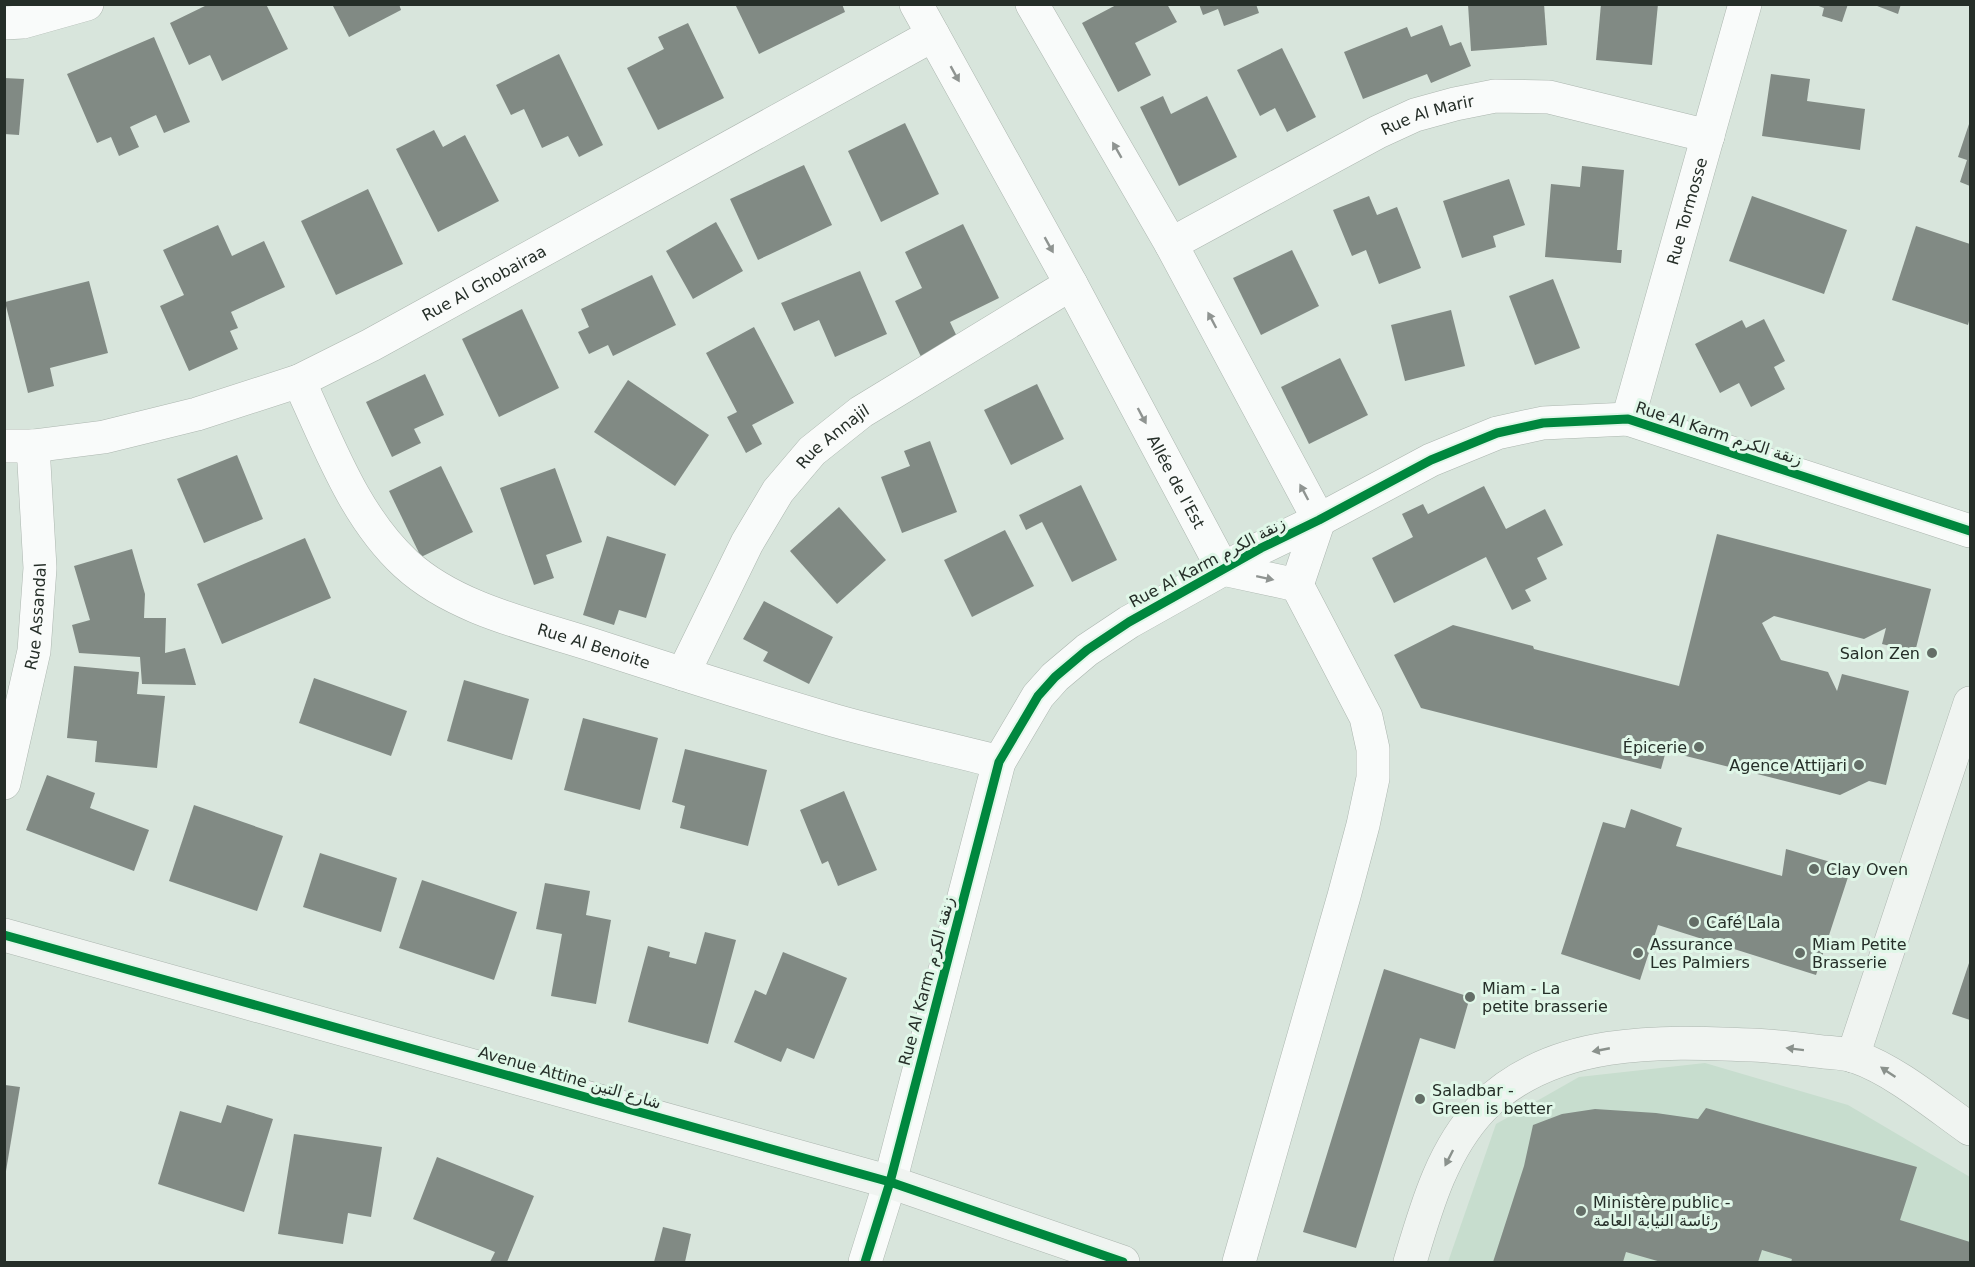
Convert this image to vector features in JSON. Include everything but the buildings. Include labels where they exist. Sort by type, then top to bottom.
[{"type":"street","points":[[4,23],[23,22],[87,4]]},
{"type":"street","name":"Allée de l'Est","points":[[916,4],[1071,284],[1223,569]]},
{"type":"street","points":[[1032,4],[1172,244],[1319,520],[1297,585],[1366,717],[1373,749],[1373,778],[1363,825],[1239,1263]]},
{"type":"street","name":"Rue Tormosse","points":[[1629,418],[1745,4]]},
{"type":"street","name":"Rue Al Ghobairaa","points":[[19,446],[104,436],[197,414],[298,381],[371,345],[933,35]]},
{"type":"street","name":"Rue Al Marir","points":[[1172,244],[1378,132],[1416,115],[1485,98],[1496,96],[1549,97],[1708,136]]},
{"type":"street","name":"Rue Annajil","points":[[683,674],[752,535],[778,491],[813,451],[861,412],[1071,284]]},
{"type":"street","name":"Rue Al Benoite","points":[[298,381],[354,498],[382,541],[408,566],[434,586],[472,605],[683,674],[837,721],[999,762]]},
{"type":"street","name":"Rue Al Karm زنقة الكرم","points":[[865,1263],[890,1182],[999,762],[1038,696],[1055,677],[1087,650],[1129,622],[1262,548],[1431,460],[1497,433],[1543,423],[1629,418],[1971,531]]},
{"type":"street","name":"Rue Assandal","points":[[4,783],[34,651],[40,568],[19,446]]},
{"type":"street","points":[[1223,569],[1297,585]]},
{"type":"street","points":[[1853,1056],[1971,703]]},
{"type":"street","name":"Avenue Attine شارع التين","points":[[4,935],[890,1182],[1123,1263]]},
{"type":"street","points":[[1410,1263],[1430,1194],[1462,1132],[1483,1107],[1529,1074],[1567,1058],[1600,1049],[1642,1044],[1703,1043],[1777,1046],[1853,1056],[1879,1066],[1971,1129]]},
{"type":"shaded area","points":[[1705,1063],[1848,1105],[1970,1177],[1970,1262],[1448,1262],[1496,1124],[1579,1077]]},
{"type":"cycle path","points":[[865,1262],[890,1182],[999,762],[1038,696],[1055,677],[1087,650],[1129,622],[1261,548],[1431,460],[1497,433],[1543,423],[1628,419],[1970,531]]},
{"type":"cycle path","points":[[4,935],[890,1182],[1123,1262]]},
{"type":"place","name":"Salon Zen","points":[[1932,653]]},
{"type":"place","name":"Épicerie","points":[[1699,747]]},
{"type":"place","name":"Agence Attijari","points":[[1859,765]]},
{"type":"place","name":"Clay Oven","points":[[1814,869]]},
{"type":"place","name":"Café Lala","points":[[1694,922]]},
{"type":"place","name":"Assurance Les Palmiers","points":[[1638,953]]},
{"type":"place","name":"Miam Petite Brasserie","points":[[1800,953]]},
{"type":"place","name":"Miam - La petite brasserie","points":[[1470,997]]},
{"type":"place","name":"Saladbar - Green is better","points":[[1420,1099]]},
{"type":"place","name":"Ministère public - رئاسة النيابة العامة","points":[[1581,1211]]}]
